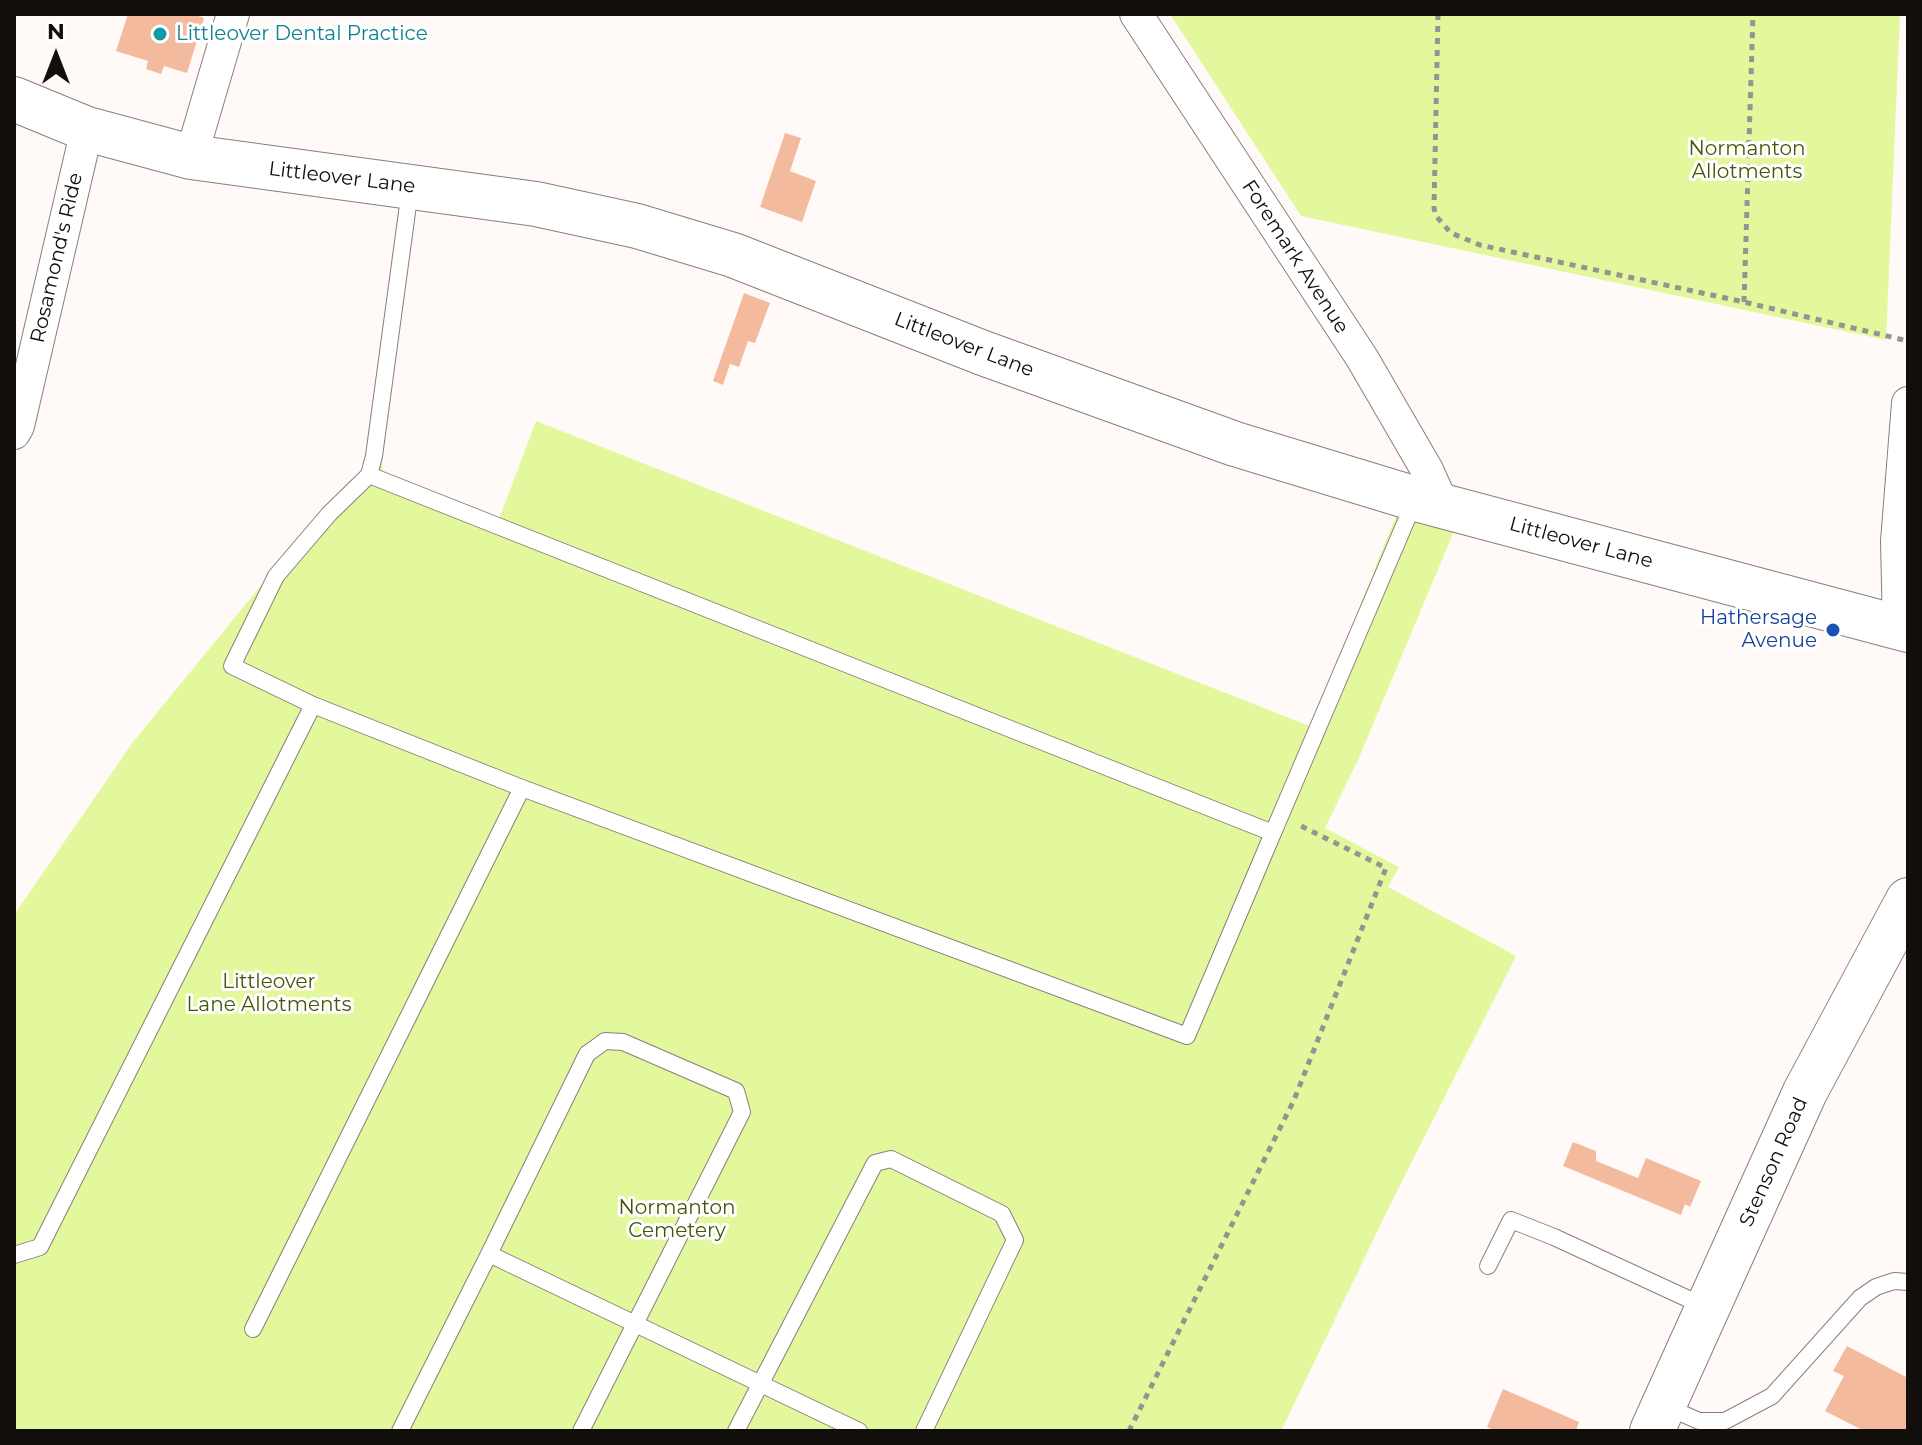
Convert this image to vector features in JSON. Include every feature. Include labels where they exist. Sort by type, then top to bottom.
[{"type":"street","points":[[191,157],[233,14]]},
{"type":"street","name":"Foremark Avenue","points":[[1136,14],[1362,358],[1427,470],[1429,502]]},
{"type":"street","name":"Littleover Lane","points":[[14,99],[87,129],[191,157],[536,204],[637,226],[733,255],[983,353],[1235,444],[1429,502],[1904,629]]},
{"type":"street","name":"Rosamond's Ride","points":[[14,433],[87,129]]},
{"type":"street","points":[[1904,629],[1897,541],[1908,403]]},
{"type":"street","name":"Stenson Road","points":[[1658,1418],[1805,1092],[1908,900]]},
{"type":"lane","points":[[410,187],[369,475],[329,514],[276,576],[232,666],[313,705],[522,788],[1187,1036],[1280,816],[1429,502]]},
{"type":"lane","points":[[369,475],[1273,833]]},
{"type":"lane","points":[[14,1255],[40,1247],[313,705]]},
{"type":"lane","points":[[253,1329],[522,788]]},
{"type":"lane","points":[[400,1431],[587,1054],[605,1041],[623,1042],[736,1091],[742,1112],[581,1431]]},
{"type":"lane","points":[[736,1431],[758,1383],[875,1163],[891,1159],[1002,1214],[1015,1240],[924,1431]]},
{"type":"lane","points":[[1488,1266],[1511,1220],[1708,1308]]},
{"type":"lane","points":[[489,1254],[859,1431]]},
{"type":"lane","points":[[1658,1418],[1725,1421],[1772,1396],[1860,1298],[1876,1287],[1894,1281],[1908,1282]]},
{"type":"path","points":[[1438,14],[1434,208],[1436,216],[1451,233],[1492,248],[1908,341]]},
{"type":"path","points":[[1744,302],[1753,14]]},
{"type":"path","points":[[1129,1431],[1294,1100],[1386,868],[1280,816]]},
{"type":"green space","name":"Normanton Allotments","points":[[1170,14],[1900,14],[1886,340],[1301,216]]},
{"type":"green space","name":"Littleover Lane Allotments","points":[[536,421],[1312,727],[1397,513],[1455,529],[1358,760],[1325,828],[1399,867],[1388,887],[1516,956],[1392,1201],[1281,1431],[14,1431],[14,915],[133,742],[272,572],[365,467],[366,455],[382,457],[383,477],[498,522]]},
{"type":"building","name":"Littleover Dental Practice","points":[[128,14],[193,14],[204,18],[187,73],[164,66],[161,74],[146,69],[148,61],[116,51]]},
{"type":"building","points":[[785,133],[801,138],[790,171],[816,181],[802,222],[760,207]]},
{"type":"building","points":[[744,293],[770,303],[755,343],[748,341],[739,367],[730,364],[723,385],[713,381]]},
{"type":"building","points":[[1573,1142],[1596,1151],[1596,1161],[1638,1178],[1646,1158],[1701,1181],[1690,1207],[1685,1204],[1681,1215],[1563,1166]]},
{"type":"building","points":[[1847,1346],[1908,1378],[1908,1431],[1864,1431],[1825,1411],[1844,1376],[1833,1371]]},
{"type":"building","points":[[1503,1389],[1579,1422],[1576,1431],[1495,1431],[1487,1427]]},
{"type":"place","name":"Littleover Dental Practice","points":[[160,34]]},
{"type":"place","name":"Hathersage Avenue","points":[[1833,630]]},
{"type":"park label","name":"Normanton Cemetery","points":[[677,1220]]}]
